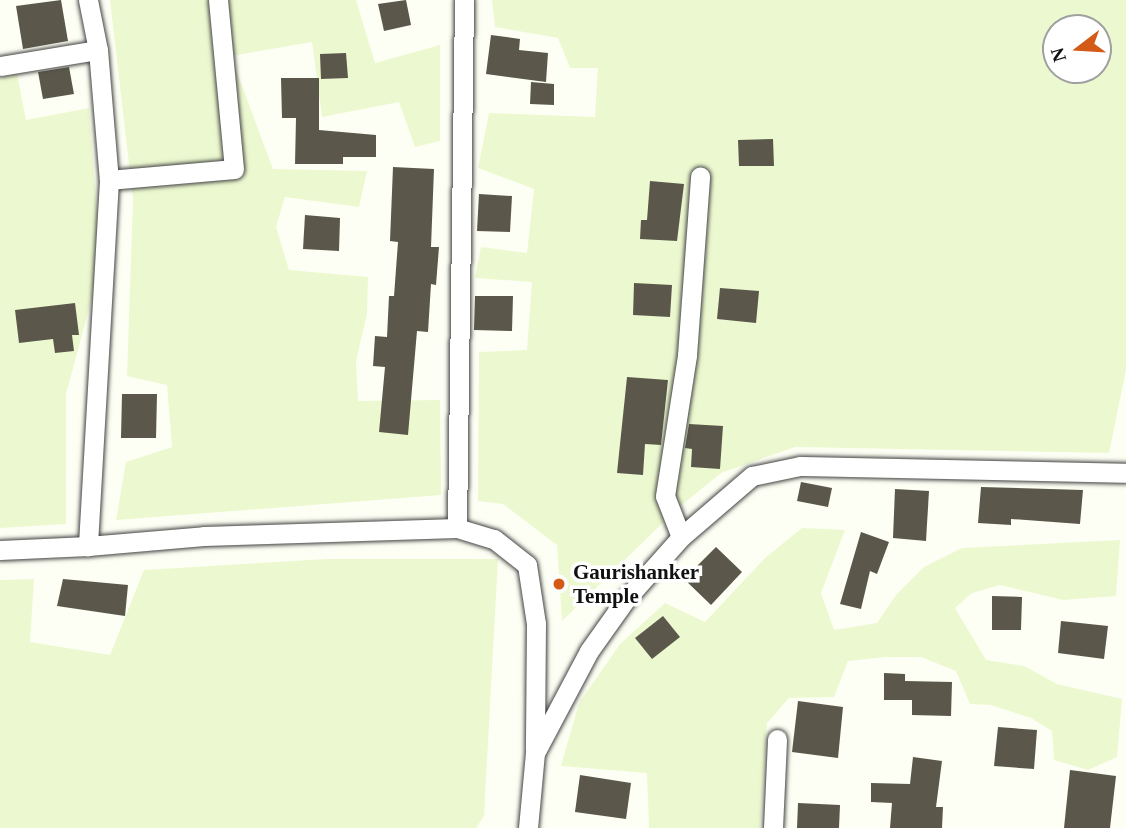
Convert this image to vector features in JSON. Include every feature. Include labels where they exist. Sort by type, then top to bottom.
[{"type":"street","points":[[88,0],[98,50],[108,180],[88,546]]},
{"type":"street","points":[[108,180],[234,169],[218,0]]},
{"type":"street","points":[[457,528],[464,0]]},
{"type":"street","points":[[0,66],[98,50]]},
{"type":"street","points":[[681,537],[664,496],[687,355],[700,176]]},
{"type":"street","points":[[535,753],[589,651],[626,599],[681,537],[752,476],[800,466],[1126,473]]},
{"type":"street","points":[[0,551],[204,536],[457,528],[494,539],[527,565],[536,624],[535,753],[528,828]]},
{"type":"street","points":[[773,828],[777,739]]},
{"type":"green space","points":[[110,0],[356,0],[375,63],[440,45],[440,141],[415,147],[399,102],[322,117],[312,42],[231,56],[273,169],[367,171],[359,207],[285,197],[276,227],[289,270],[368,277],[367,314],[356,361],[358,401],[440,400],[441,495],[116,520],[126,462],[172,447],[167,385],[127,376],[133,199]]},
{"type":"green space","points":[[492,0],[1126,0],[1126,370],[1109,453],[795,447],[721,473],[678,508],[562,621],[557,545],[503,504],[478,501],[479,352],[527,350],[532,282],[475,278],[481,247],[527,253],[534,189],[478,168],[489,113],[595,117],[598,68],[570,68],[558,38],[495,27]]},
{"type":"green space","points":[[17,74],[26,120],[89,108],[101,264],[66,394],[66,524],[0,528],[0,78]]},
{"type":"green space","points":[[802,528],[845,530],[821,593],[834,630],[877,623],[896,595],[924,567],[962,548],[1120,540],[1116,596],[1063,600],[1000,585],[972,593],[955,608],[986,660],[1024,666],[1057,684],[1122,699],[1117,757],[1088,770],[1054,760],[1052,731],[1031,718],[991,705],[970,704],[956,671],[921,657],[886,657],[848,661],[834,697],[789,698],[767,723],[760,828],[649,828],[647,773],[561,766],[579,703],[620,644],[665,603],[705,622],[765,558]]},
{"type":"green space","points":[[326,559],[498,559],[484,816],[476,828],[0,828],[0,580],[34,579],[30,642],[110,655],[144,570]]},
{"type":"building","points":[[61,0],[68,41],[23,49],[16,6]]},
{"type":"building","points":[[406,0],[411,25],[384,31],[378,4]]},
{"type":"building","points":[[491,35],[520,39],[519,50],[548,53],[546,82],[486,74]]},
{"type":"building","points":[[346,53],[348,78],[321,79],[320,54]]},
{"type":"building","points":[[69,67],[74,94],[43,99],[38,72]]},
{"type":"building","points":[[281,78],[319,78],[319,130],[376,135],[376,157],[343,157],[343,164],[295,164],[296,118],[282,118]]},
{"type":"building","points":[[531,82],[554,84],[554,105],[530,104]]},
{"type":"building","points":[[773,139],[774,166],[739,166],[738,140]]},
{"type":"building","points":[[393,167],[434,169],[431,247],[439,247],[436,285],[431,284],[428,332],[417,331],[408,435],[379,432],[385,367],[373,366],[375,336],[387,337],[389,296],[394,296],[398,242],[390,241]]},
{"type":"building","points":[[650,181],[684,184],[677,241],[640,239],[641,220],[647,220]]},
{"type":"building","points":[[479,194],[512,196],[510,232],[477,231]]},
{"type":"building","points":[[305,215],[340,218],[339,251],[303,249]]},
{"type":"building","points":[[634,283],[672,285],[670,317],[633,315]]},
{"type":"building","points":[[720,288],[759,291],[756,323],[717,319]]},
{"type":"building","points":[[475,296],[513,296],[512,331],[474,330]]},
{"type":"building","points":[[75,303],[79,335],[72,335],[74,351],[55,353],[53,339],[19,343],[15,310]]},
{"type":"building","points":[[627,377],[668,380],[661,445],[645,444],[643,475],[617,473]]},
{"type":"building","points":[[122,394],[157,394],[156,438],[121,438]]},
{"type":"building","points":[[689,424],[723,426],[720,469],[691,467],[692,449],[685,448]]},
{"type":"building","points":[[801,482],[832,488],[828,507],[797,501]]},
{"type":"building","points":[[981,487],[1083,490],[1080,524],[1011,519],[1011,525],[978,523]]},
{"type":"building","points":[[895,489],[929,491],[926,541],[893,538]]},
{"type":"building","points":[[861,532],[889,542],[877,574],[870,571],[861,609],[840,604]]},
{"type":"building","points":[[716,547],[742,572],[711,605],[684,579]]},
{"type":"building","points":[[63,579],[128,585],[125,616],[57,606]]},
{"type":"building","points":[[992,596],[1022,597],[1021,630],[992,630]]},
{"type":"building","points":[[663,616],[680,637],[652,659],[635,638]]},
{"type":"building","points":[[1061,621],[1108,626],[1104,659],[1058,653]]},
{"type":"building","points":[[884,673],[905,674],[905,681],[952,682],[951,716],[912,715],[912,700],[884,700]]},
{"type":"building","points":[[798,701],[843,707],[838,758],[792,752]]},
{"type":"building","points":[[998,727],[1037,730],[1034,769],[994,766]]},
{"type":"building","points":[[913,757],[942,761],[936,807],[943,807],[942,828],[890,828],[892,803],[871,802],[871,783],[910,784]]},
{"type":"building","points":[[1070,770],[1116,776],[1110,828],[1064,828]]},
{"type":"building","points":[[580,775],[631,783],[626,819],[575,812]]},
{"type":"building","points":[[798,803],[840,805],[839,828],[797,828]]},
{"type":"place","name":"Gaurishanker Temple","points":[[559,584]]}]
